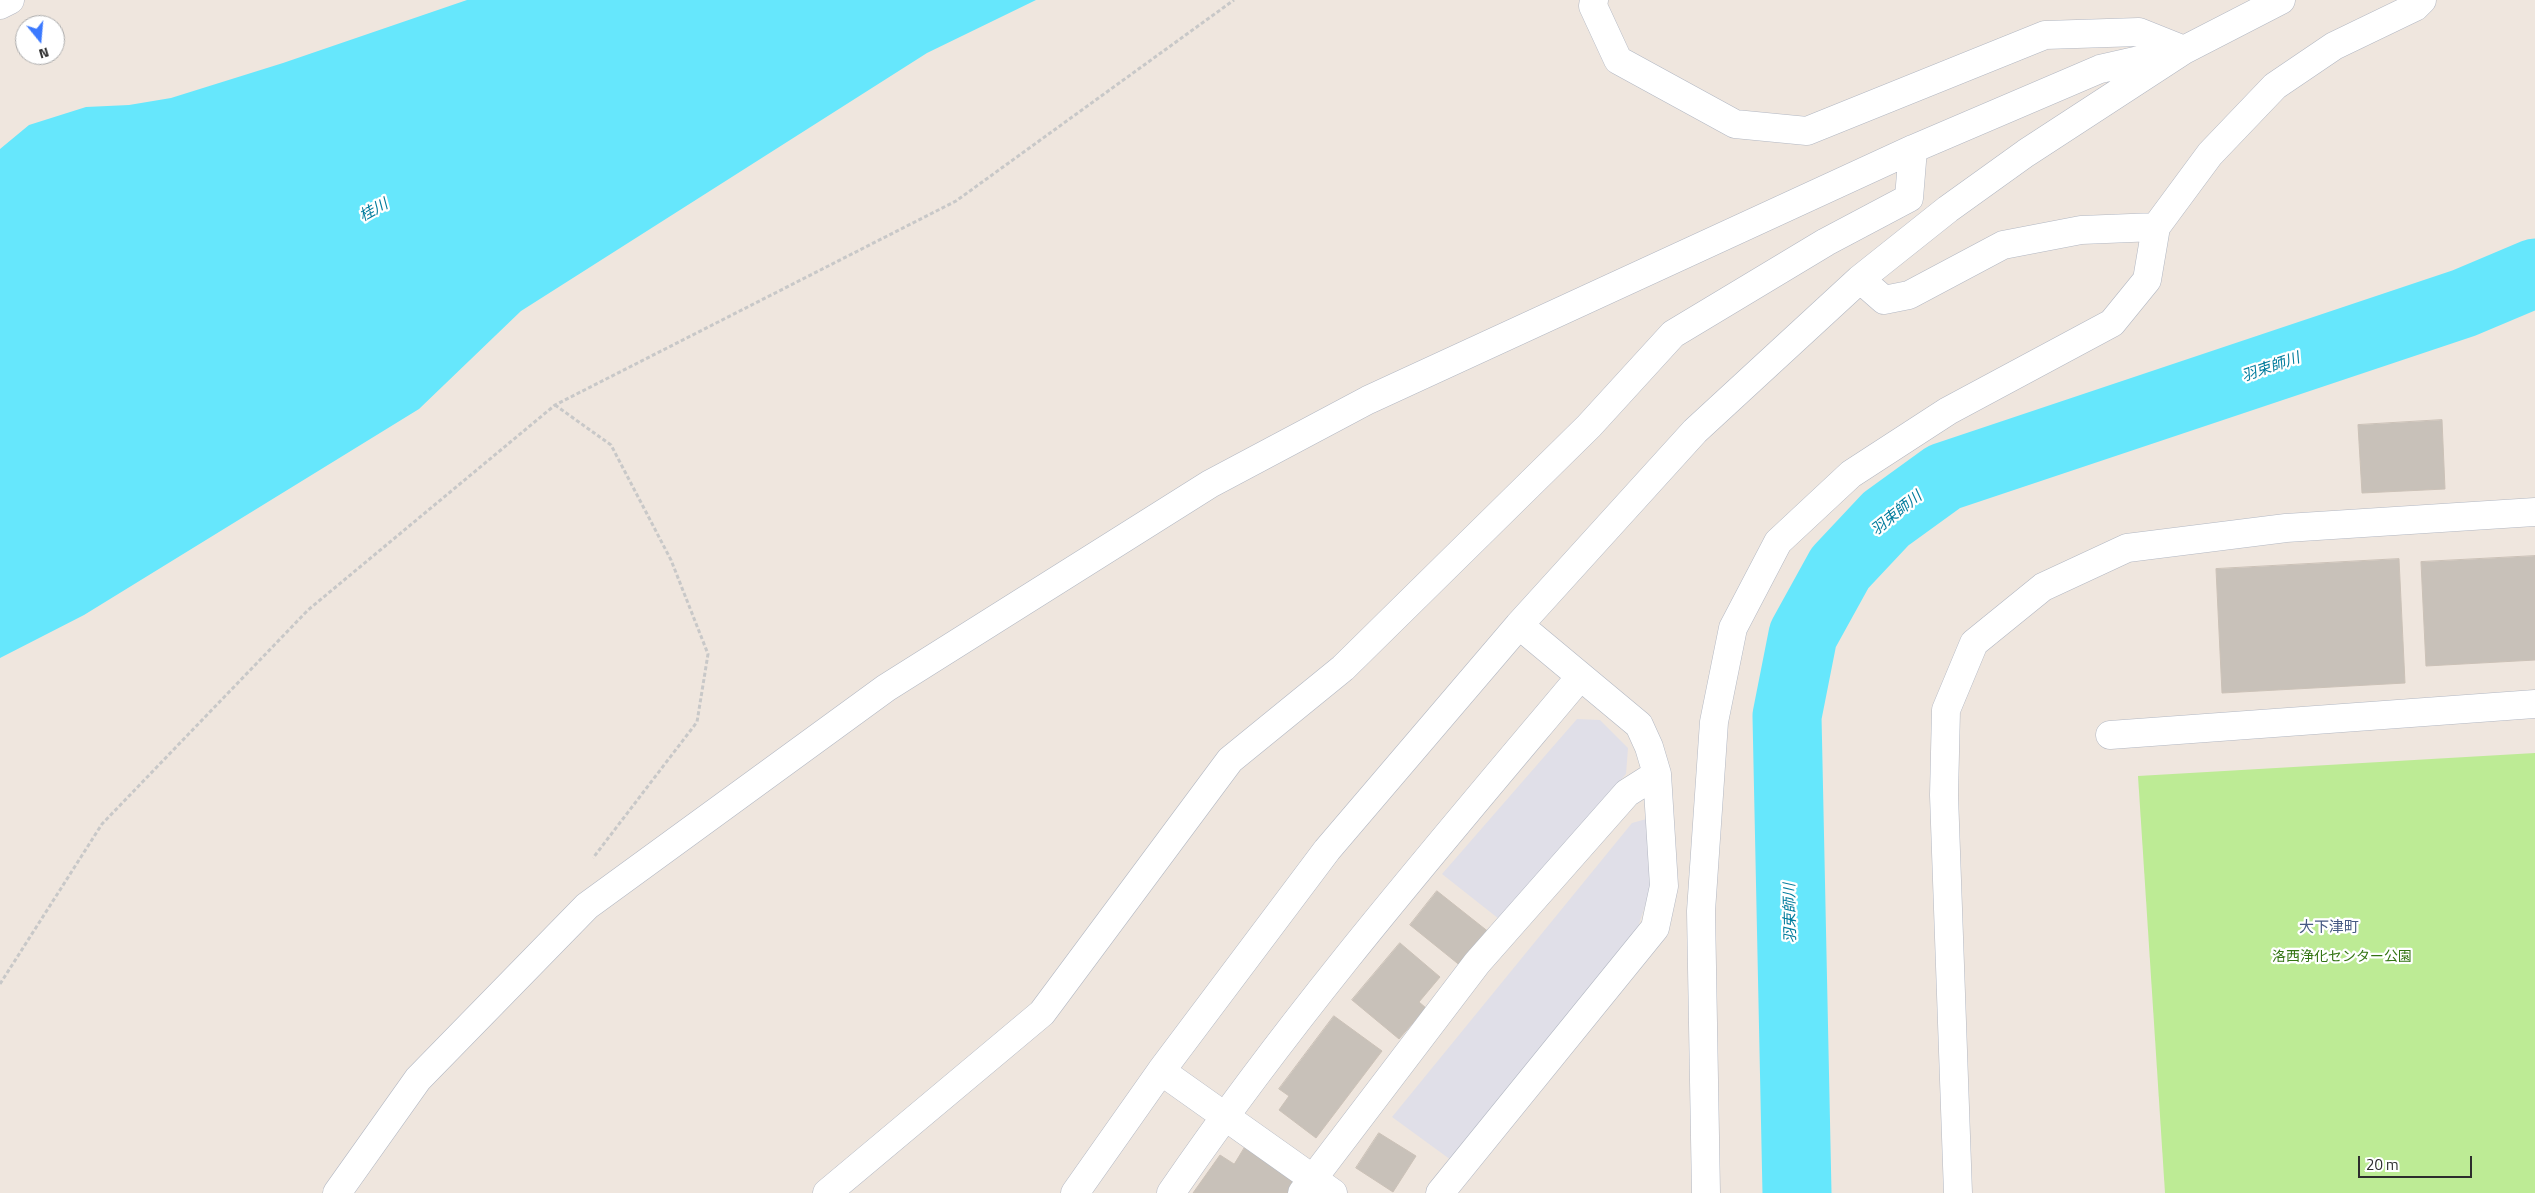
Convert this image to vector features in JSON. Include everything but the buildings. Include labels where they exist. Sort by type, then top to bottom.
[{"type":"street","points":[[0,5],[10,0]]},
{"type":"street","points":[[1594,0],[1593,6],[1618,60],[1735,124],[1807,131],[2045,35],[2139,32],[2184,50]]},
{"type":"street","points":[[1075,1193],[1162,1071],[1327,850],[1518,625],[1695,431],[1860,279],[1948,208],[2026,153],[2184,50],[2281,0]]},
{"type":"street","points":[[1706,1193],[1701,912],[1714,722],[1733,628],[1778,542],[1851,474],[1948,411],[2112,323],[2146,280],[2156,227],[2210,154],[2275,86],[2334,46],[2415,7],[2422,0]]},
{"type":"street","points":[[337,1193],[418,1079],[587,906],[886,688],[1210,484],[1368,400],[1913,149],[2100,69],[2184,50]]},
{"type":"street","points":[[827,1193],[1042,1013],[1230,760],[1343,668],[1589,426],[1673,334],[1826,242],[1909,198],[1913,149]]},
{"type":"street","points":[[1860,279],[1884,300],[1909,295],[2002,246],[2081,230],[2156,227]]},
{"type":"street","points":[[1958,1193],[1944,795],[1946,710],[1974,643],[2043,587],[2127,548],[2286,528],[2535,512]]},
{"type":"street","points":[[1440,1193],[1655,928],[1664,886],[1657,774],[1649,747],[1639,725],[1518,625]]},
{"type":"street","points":[[1171,1193],[1224,1116],[1403,888],[1580,677]]},
{"type":"street","points":[[2110,735],[2535,704]]},
{"type":"street","points":[[1162,1071],[1224,1116],[1315,1188],[1477,963],[1627,793],[1657,774]]},
{"type":"path","points":[[0,984],[102,824],[308,610],[555,406],[956,201],[1234,0]]},
{"type":"path","points":[[555,406],[611,446],[671,560],[708,654],[697,722],[590,861]]},
{"type":"shaded area","points":[[1577,719],[1600,720],[1628,748],[1626,774],[1499,919],[1442,874]]},
{"type":"shaded area","points":[[1650,818],[1650,891],[1635,936],[1451,1160],[1392,1117],[1632,823]]},
{"type":"green space","name":"洛西浄化センター公園","points":[[2535,753],[2535,1193],[2165,1193],[2138,776]]},
{"type":"water","name":"桂川","points":[[467,0],[1036,0],[927,53],[521,311],[419,409],[84,615],[0,658],[0,149],[29,125],[86,107],[129,105],[171,98],[283,63]]},
{"type":"waterway","name":"羽束師川","points":[[1797,1193],[1787,716],[1803,635],[1840,568],[1886,519],[1944,477],[2464,303],[2535,273]]},
{"type":"district","name":"大下津町","points":[[2329,928]]}]
